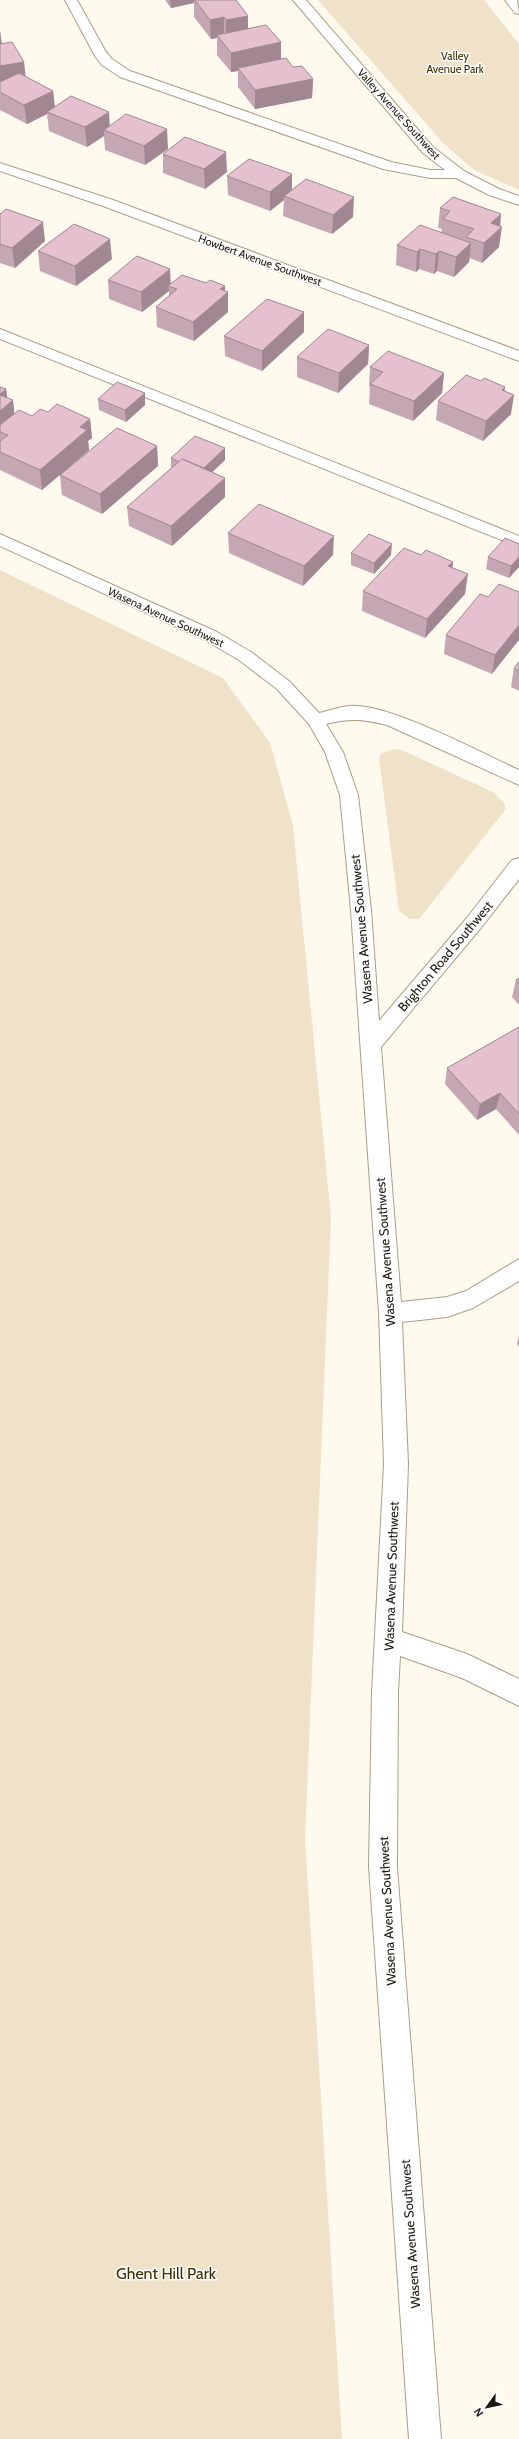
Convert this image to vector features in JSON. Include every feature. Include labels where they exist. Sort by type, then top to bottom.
[{"type":"street","points":[[71,0],[100,53],[107,62],[125,74],[396,168],[430,174],[459,174]]},
{"type":"street","name":"Valley Avenue Southwest","points":[[300,0],[428,150],[459,174],[494,192],[519,201]]},
{"type":"street","points":[[511,0],[519,10]]},
{"type":"street","name":"Howbert Avenue Southwest","points":[[0,168],[16,171],[108,203],[519,356]]},
{"type":"street","points":[[0,334],[519,542]]},
{"type":"street","name":"Wasena Avenue Southwest","points":[[0,539],[211,636],[245,656],[283,686],[315,720],[334,752],[349,795],[361,910],[390,1313],[396,1464],[389,1640],[385,1692],[383,1867],[425,2439]]},
{"type":"street","points":[[315,720],[349,712],[369,714],[393,721],[519,778]]},
{"type":"street","name":"Brighton Road Southwest","points":[[370,1046],[473,924],[519,865]]},
{"type":"street","points":[[390,1313],[447,1308],[473,1298],[519,1269]]},
{"type":"street","points":[[389,1640],[467,1667],[519,1693]]},
{"type":"green space","name":"Valley Avenue Park","points":[[318,0],[484,0],[519,44],[519,190],[474,170],[444,144]]},
{"type":"green space","name":"Ghent Hill Park","points":[[0,570],[223,678],[270,743],[293,826],[331,1218],[305,1838],[342,2439],[0,2439]]},
{"type":"green space","points":[[395,749],[402,750],[493,792],[504,803],[506,809],[419,919],[410,919],[399,911],[379,758],[382,753]]},
{"type":"building","points":[[195,0],[236,0],[248,16],[226,20],[224,17],[210,20]]},
{"type":"building","points":[[266,25],[281,42],[231,53],[217,35]]},
{"type":"building","points":[[12,42],[24,62],[0,66],[0,44]]},
{"type":"building","points":[[286,58],[293,67],[302,66],[313,79],[255,90],[238,68]]},
{"type":"building","points":[[19,73],[53,91],[24,105],[0,92],[0,82]]},
{"type":"building","points":[[71,96],[109,112],[85,127],[47,112]]},
{"type":"building","points":[[126,114],[167,129],[144,146],[104,130]]},
{"type":"building","points":[[185,137],[226,152],[204,169],[163,154]]},
{"type":"building","points":[[249,159],[292,174],[270,192],[227,176]]},
{"type":"building","points":[[306,179],[354,197],[333,215],[284,196]]},
{"type":"building","points":[[453,197],[501,214],[491,223],[502,227],[484,243],[466,237],[474,229],[443,219],[450,211],[440,208]]},
{"type":"building","points":[[6,209],[43,222],[12,248],[0,244],[0,214]]},
{"type":"building","points":[[74,224],[110,239],[75,266],[38,251]]},
{"type":"building","points":[[420,225],[471,243],[456,257],[439,251],[436,254],[420,249],[417,252],[397,245]]},
{"type":"building","points":[[137,256],[170,269],[141,292],[108,280]]},
{"type":"building","points":[[182,275],[206,283],[210,280],[225,286],[220,289],[228,292],[193,322],[156,307],[177,289],[168,286]]},
{"type":"building","points":[[267,299],[304,312],[262,351],[224,336]]},
{"type":"building","points":[[328,329],[369,345],[339,373],[297,357]]},
{"type":"building","points":[[388,351],[444,373],[414,401],[370,384],[383,372],[370,367]]},
{"type":"building","points":[[466,375],[481,381],[484,378],[505,387],[502,390],[514,395],[486,421],[438,401]]},
{"type":"building","points":[[117,382],[145,393],[125,410],[98,399]]},
{"type":"building","points":[[0,387],[6,389],[0,394]]},
{"type":"building","points":[[0,395],[13,400],[0,411]]},
{"type":"building","points":[[57,404],[90,419],[80,427],[87,430],[40,470],[0,452],[0,441],[8,435],[0,432],[0,425],[19,410],[32,416],[40,409],[48,412]]},
{"type":"building","points":[[117,428],[157,446],[100,494],[60,475]]},
{"type":"building","points":[[195,436],[225,448],[204,468],[182,459],[179,462],[171,458]]},
{"type":"building","points":[[182,459],[225,478],[171,526],[127,507]]},
{"type":"building","points":[[259,504],[334,536],[304,566],[228,533]]},
{"type":"building","points":[[369,534],[392,544],[374,563],[351,553]]},
{"type":"building","points":[[505,538],[519,544],[519,557],[511,566],[488,557]]},
{"type":"building","points":[[404,548],[421,555],[426,550],[453,562],[448,566],[468,574],[427,619],[363,591]]},
{"type":"building","points":[[499,584],[519,592],[519,625],[495,655],[446,635],[480,594],[488,597]]},
{"type":"building","points":[[519,662],[519,671],[514,668]]},
{"type":"building","points":[[519,1027],[519,1114],[500,1093],[480,1104],[447,1068]]}]
